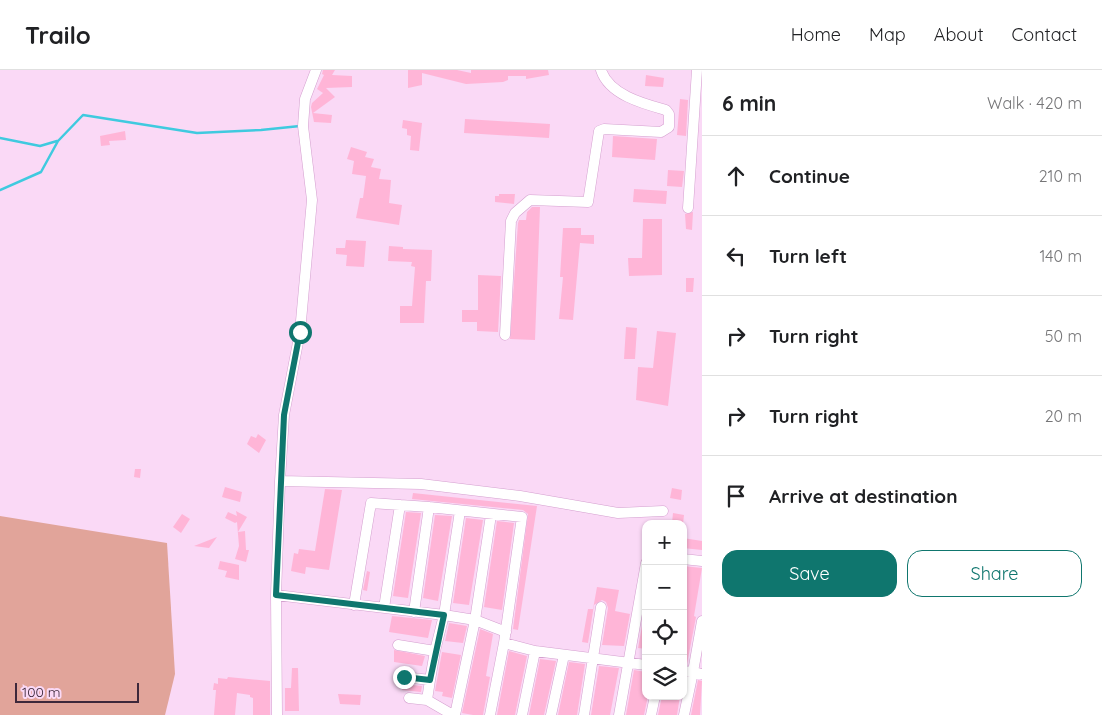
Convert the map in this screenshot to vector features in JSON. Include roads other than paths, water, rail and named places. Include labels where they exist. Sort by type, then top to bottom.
[{"type":"street","points":[[277,715],[276,595],[280,481],[284,415],[300,332],[312,200],[303,126],[304,98],[316,70]]},
{"type":"street","points":[[505,335],[511,222],[515,213],[530,200],[588,202],[599,131],[604,129],[661,132],[669,127],[669,114],[666,110],[634,99],[608,82],[601,70]]},
{"type":"street","points":[[688,208],[697,70]]},
{"type":"street","points":[[280,481],[421,484],[520,496],[618,513],[664,511]]},
{"type":"street","points":[[354,605],[371,503],[429,506],[491,515],[522,517],[506,632],[490,715]]},
{"type":"street","points":[[384,608],[400,505]]},
{"type":"street","points":[[414,612],[429,506]]},
{"type":"street","points":[[427,700],[435,651],[444,615],[460,511]]},
{"type":"street","points":[[409,698],[427,700],[454,715],[475,620],[491,515]]},
{"type":"street","points":[[687,559],[702,561]]},
{"type":"street","points":[[619,715],[630,662],[646,565]]},
{"type":"street","points":[[276,595],[444,615],[475,620],[506,632]]},
{"type":"street","points":[[584,715],[595,659],[601,608]]},
{"type":"street","points":[[684,715],[702,621]]},
{"type":"street","points":[[504,643],[535,651],[642,665]]},
{"type":"street","points":[[398,645],[435,651]]},
{"type":"street","points":[[522,715],[535,651]]},
{"type":"street","points":[[551,715],[564,655]]},
{"type":"street","points":[[404,677],[430,680]]},
{"type":"street","points":[[651,715],[654,700]]},
{"type":"waterway","points":[[0,190],[41,172],[58,141],[83,115],[197,133],[300,126]]},
{"type":"waterway","points":[[0,138],[40,146],[57,141]]}]
